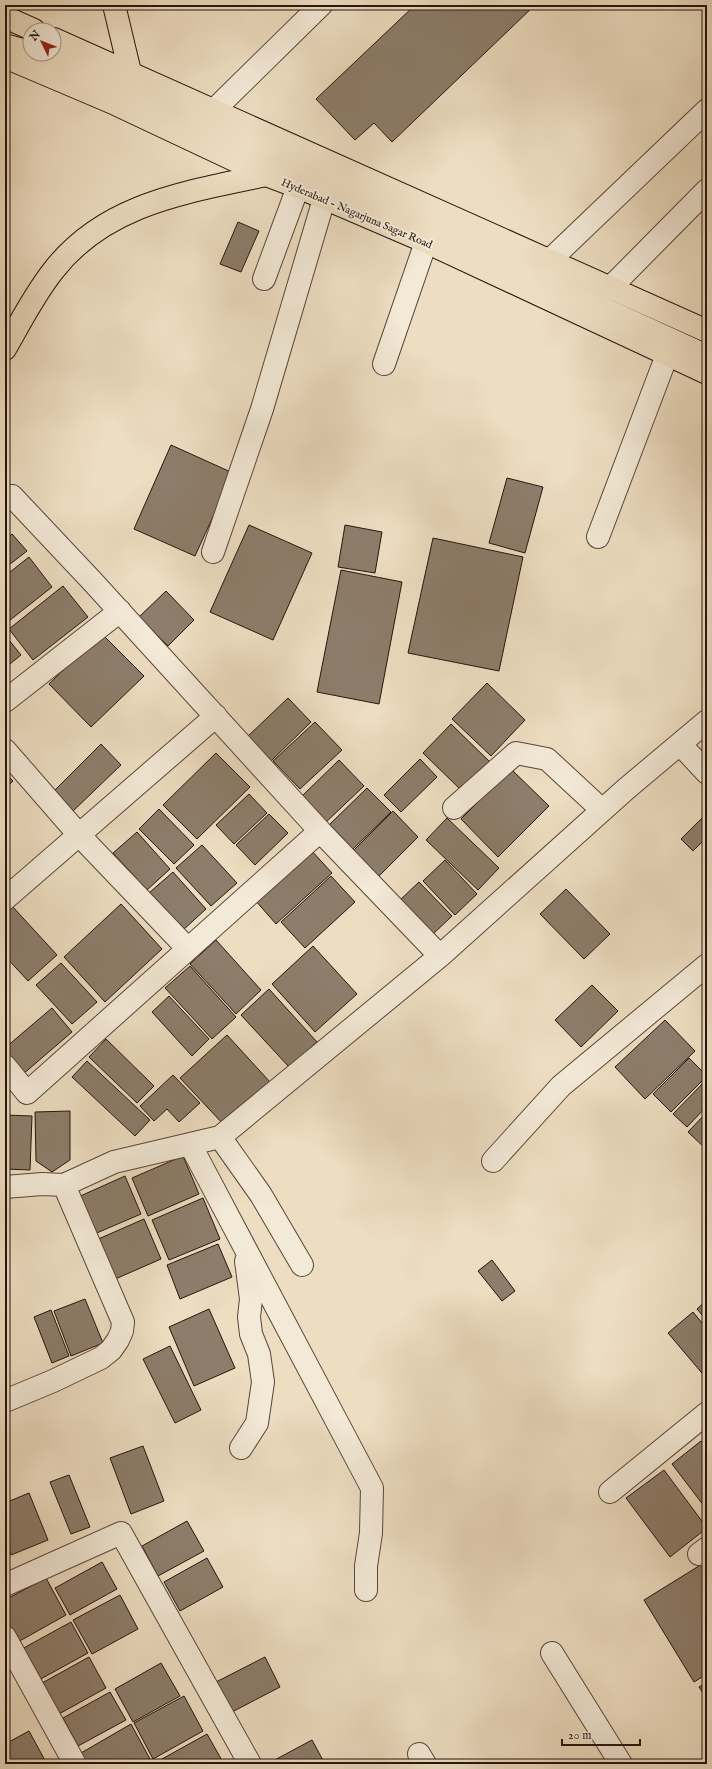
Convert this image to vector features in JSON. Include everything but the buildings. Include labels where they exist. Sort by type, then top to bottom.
[{"type":"main road","points":[[114,5],[130,72]]},
{"type":"main road","points":[[5,17],[22,25]]},
{"type":"main road","points":[[62,42],[707,331]]},
{"type":"main road","points":[[5,45],[22,50]]},
{"type":"main road","name":"Hyderabad - Nagarjuna Sagar Road","points":[[5,57],[111,102],[266,175],[298,187],[426,242],[707,373]]},
{"type":"main road","points":[[61,62],[132,91],[707,356]]},
{"type":"main road","points":[[5,349],[32,301],[53,270],[80,243],[109,222],[142,206],[188,192],[266,175]]},
{"type":"street","points":[[214,110],[321,5]]},
{"type":"street","points":[[549,261],[707,110]]},
{"type":"street","points":[[264,279],[298,187]]},
{"type":"street","points":[[610,288],[707,190]]},
{"type":"street","points":[[213,552],[262,410],[324,199]]},
{"type":"street","points":[[384,364],[426,242]]},
{"type":"street","points":[[598,537],[667,355]]},
{"type":"street","points":[[5,497],[12,496],[120,611],[320,831],[440,956]]},
{"type":"street","points":[[5,701],[120,611]]},
{"type":"street","points":[[5,900],[216,716]]},
{"type":"street","points":[[5,1187],[42,1184],[64,1185],[114,1162],[220,1137],[440,956],[602,810],[707,721]]},
{"type":"street","points":[[680,744],[707,773]]},
{"type":"street","points":[[5,750],[80,836],[188,949]]},
{"type":"street","points":[[454,808],[516,753],[547,759],[602,810]]},
{"type":"street","points":[[5,1066],[27,1093],[320,831]]},
{"type":"street","points":[[493,1161],[562,1086],[707,965]]},
{"type":"street","points":[[220,1137],[261,1195],[302,1265]]},
{"type":"street","points":[[190,1144],[372,1488],[371,1533],[366,1566],[366,1590]]},
{"type":"street","points":[[5,1401],[53,1381],[101,1358],[111,1350],[122,1331],[122,1322],[64,1185]]},
{"type":"street","points":[[241,1448],[257,1424],[263,1382],[250,1323],[251,1299],[245,1250]]},
{"type":"street","points":[[610,1492],[707,1413]]},
{"type":"street","points":[[5,1585],[121,1533],[250,1764]]},
{"type":"street","points":[[5,1636],[75,1764]]},
{"type":"street","points":[[552,1653],[621,1764]]}]
